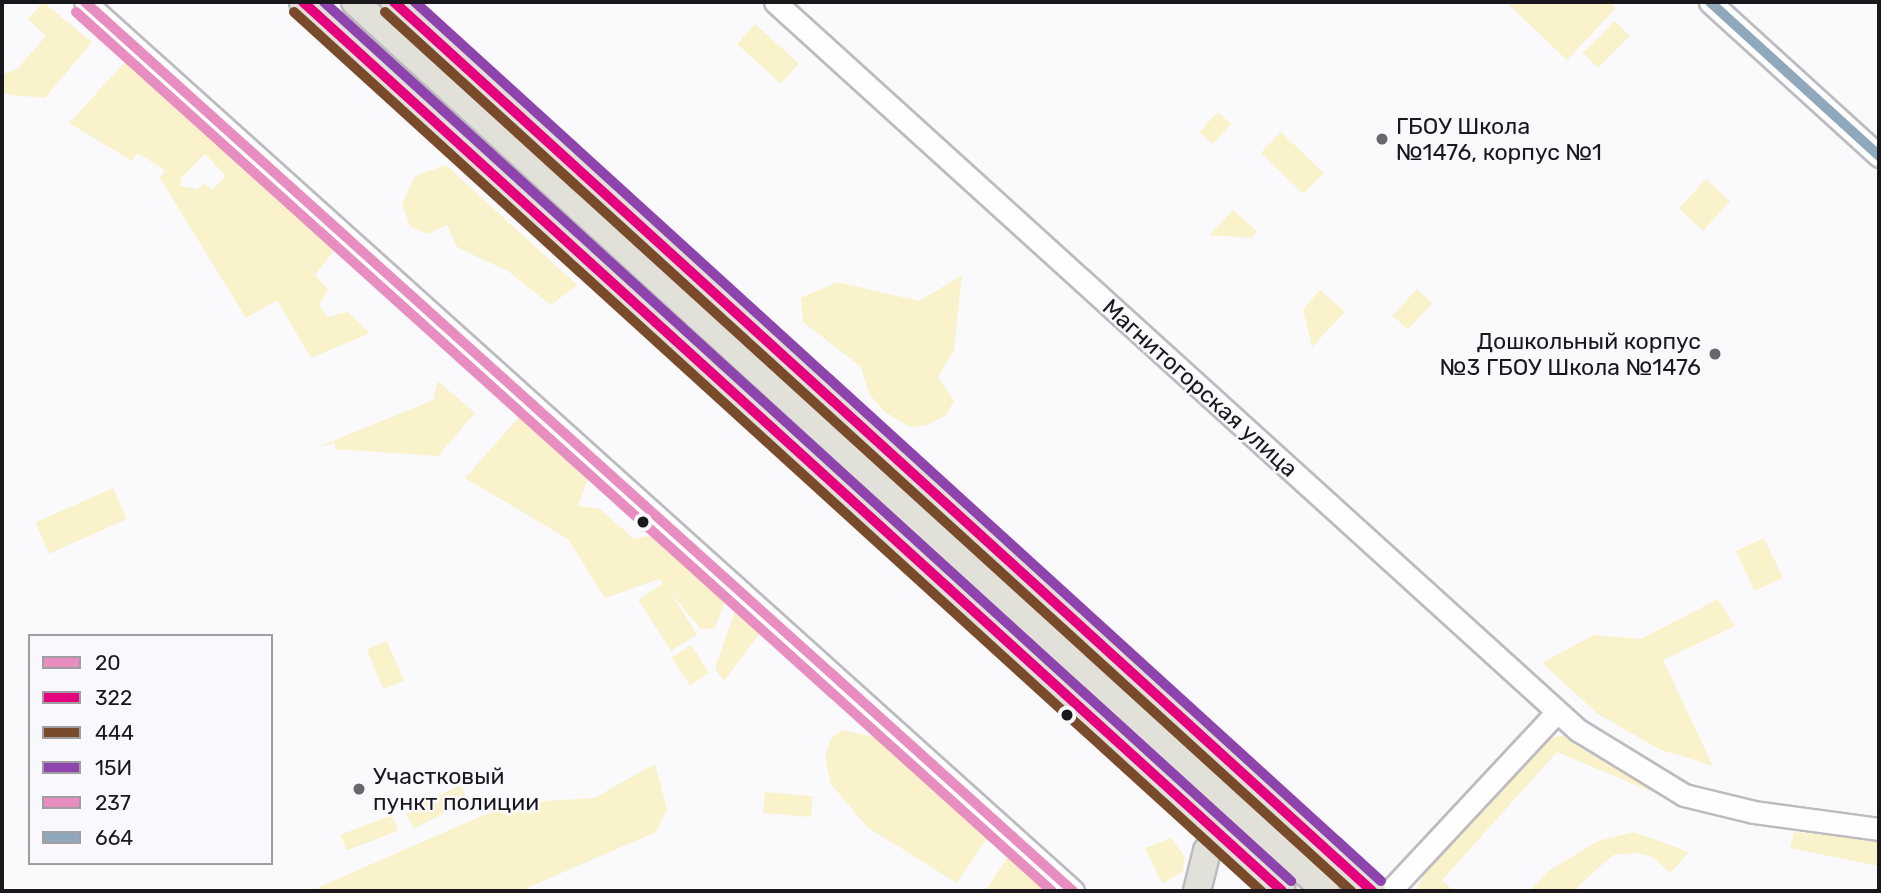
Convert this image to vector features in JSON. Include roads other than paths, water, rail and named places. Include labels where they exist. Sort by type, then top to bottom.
[{"type":"main road","points":[[303,2],[1282,891]]},
{"type":"main road","points":[[355,2],[1326,891]]},
{"type":"main road","points":[[394,2],[1372,891]]},
{"type":"main road","points":[[1197,891],[1216,833],[1237,809]]},
{"type":"street","points":[[85,2],[1073,891]]},
{"type":"street","name":"Магнитогорская улица","points":[[775,2],[1557,712],[1631,766],[1684,795],[1720,804],[1879,830]]},
{"type":"street","points":[[1710,2],[1879,156]]},
{"type":"street","points":[[1390,891],[1557,712]]},
{"type":"place","name":"ГБОУ Школа №1476, корпус №1","points":[[1382,139]]},
{"type":"place","name":"Дошкольный корпус №3 ГБОУ Школа №1476","points":[[1715,354]]},
{"type":"place","name":"Участковый пункт полиции","points":[[359,789]]}]
